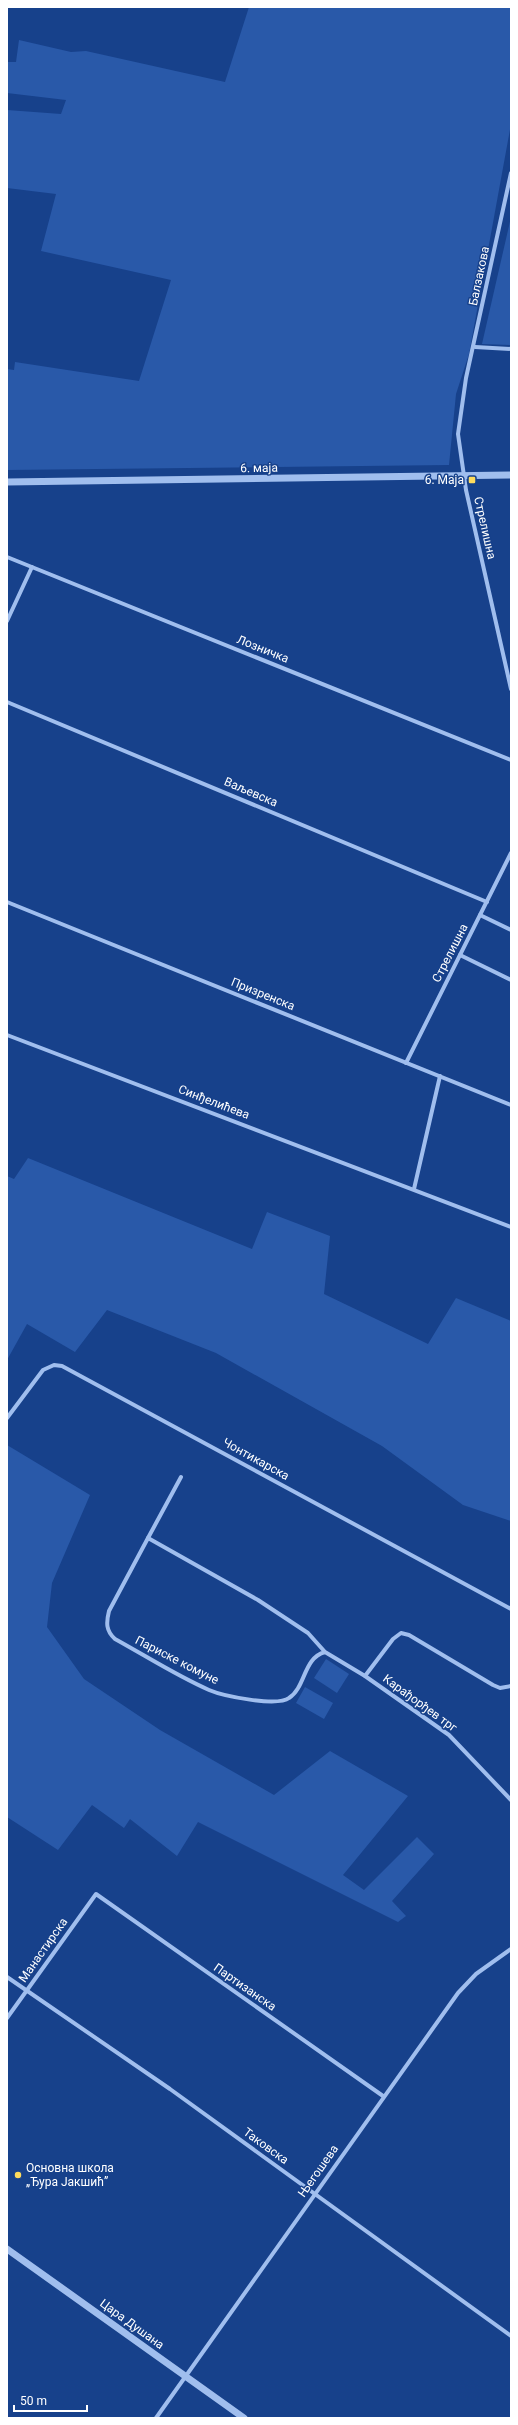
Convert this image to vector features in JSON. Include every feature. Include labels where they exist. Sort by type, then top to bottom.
[{"type":"street","name":"Балзакова","points":[[475,347],[511,174]]},
{"type":"street","points":[[475,347],[511,349]]},
{"type":"street","name":"Стрелишна","points":[[475,347],[466,378],[459,418],[458,434],[463,476],[511,688]]},
{"type":"street","name":"6. маја","points":[[7,482],[511,475]]},
{"type":"street","name":"Лозничка","points":[[7,557],[511,760]]},
{"type":"street","points":[[7,621],[32,567]]},
{"type":"street","name":"Ваљевска","points":[[7,702],[487,902]]},
{"type":"street","name":"Стрелишна","points":[[406,1063],[511,853]]},
{"type":"street","name":"Призренска","points":[[7,902],[511,1105]]},
{"type":"street","points":[[480,915],[511,930]]},
{"type":"street","points":[[460,955],[511,980]]},
{"type":"street","name":"Синђелићева","points":[[7,1035],[511,1227]]},
{"type":"street","points":[[414,1189],[440,1076]]},
{"type":"street","name":"Чонтикарска","points":[[7,1418],[43,1370],[49,1366],[62,1366],[511,1609]]},
{"type":"street","name":"Париске комуне","points":[[181,1477],[109,1611],[107,1627],[115,1639],[210,1691],[268,1702],[281,1702],[289,1699],[297,1692],[313,1658],[324,1652]]},
{"type":"street","points":[[148,1538],[258,1600],[302,1629],[324,1652]]},
{"type":"street","name":"Карађорђев трг","points":[[365,1676],[393,1639],[401,1633],[409,1635],[493,1685],[500,1688],[511,1686]]},
{"type":"street","name":"Карађорђев трг","points":[[324,1652],[365,1676],[450,1735],[511,1800]]},
{"type":"street","name":"Манастирска","points":[[7,2018],[96,1894]]},
{"type":"street","name":"Партизанска","points":[[96,1894],[384,2096]]},
{"type":"street","name":"Његошева","points":[[156,2418],[384,2096],[467,1983],[511,1949]]},
{"type":"street","name":"Таковска","points":[[7,1977],[170,2089],[511,2336]]},
{"type":"street","name":"Цара Душана","points":[[7,2249],[244,2418]]},
{"type":"shaded area","points":[[249,7],[511,7],[511,124],[469,354],[456,394],[449,465],[7,470],[7,369],[14,370],[15,362],[139,381],[171,280],[41,251],[56,194],[7,188],[7,110],[61,114],[66,100],[7,93],[7,62],[16,62],[19,40],[71,52],[86,51],[225,82]]},
{"type":"shaded area","points":[[511,217],[511,345],[482,344]]},
{"type":"shaded area","points":[[28,1158],[252,1249],[267,1212],[330,1236],[324,1294],[428,1344],[456,1298],[511,1321],[511,1521],[463,1505],[382,1446],[216,1353],[107,1310],[75,1352],[27,1324],[7,1360],[7,1176],[14,1179]]},
{"type":"shaded area","points":[[7,1445],[90,1495],[52,1583],[47,1627],[84,1679],[160,1730],[274,1795],[330,1751],[408,1796],[343,1875],[364,1890],[417,1837],[434,1854],[392,1901],[406,1916],[398,1922],[198,1822],[177,1856],[130,1819],[124,1828],[92,1805],[58,1850],[7,1817]]},
{"type":"shaded area","points":[[326,1659],[349,1674],[337,1693],[314,1678]]},
{"type":"shaded area","points":[[305,1687],[333,1703],[324,1719],[296,1703]]},
{"type":"place","name":"6. Маја","points":[[472,480]]},
{"type":"place","name":"Основна школа „Ђура Јакшић”","points":[[18,2175]]}]
